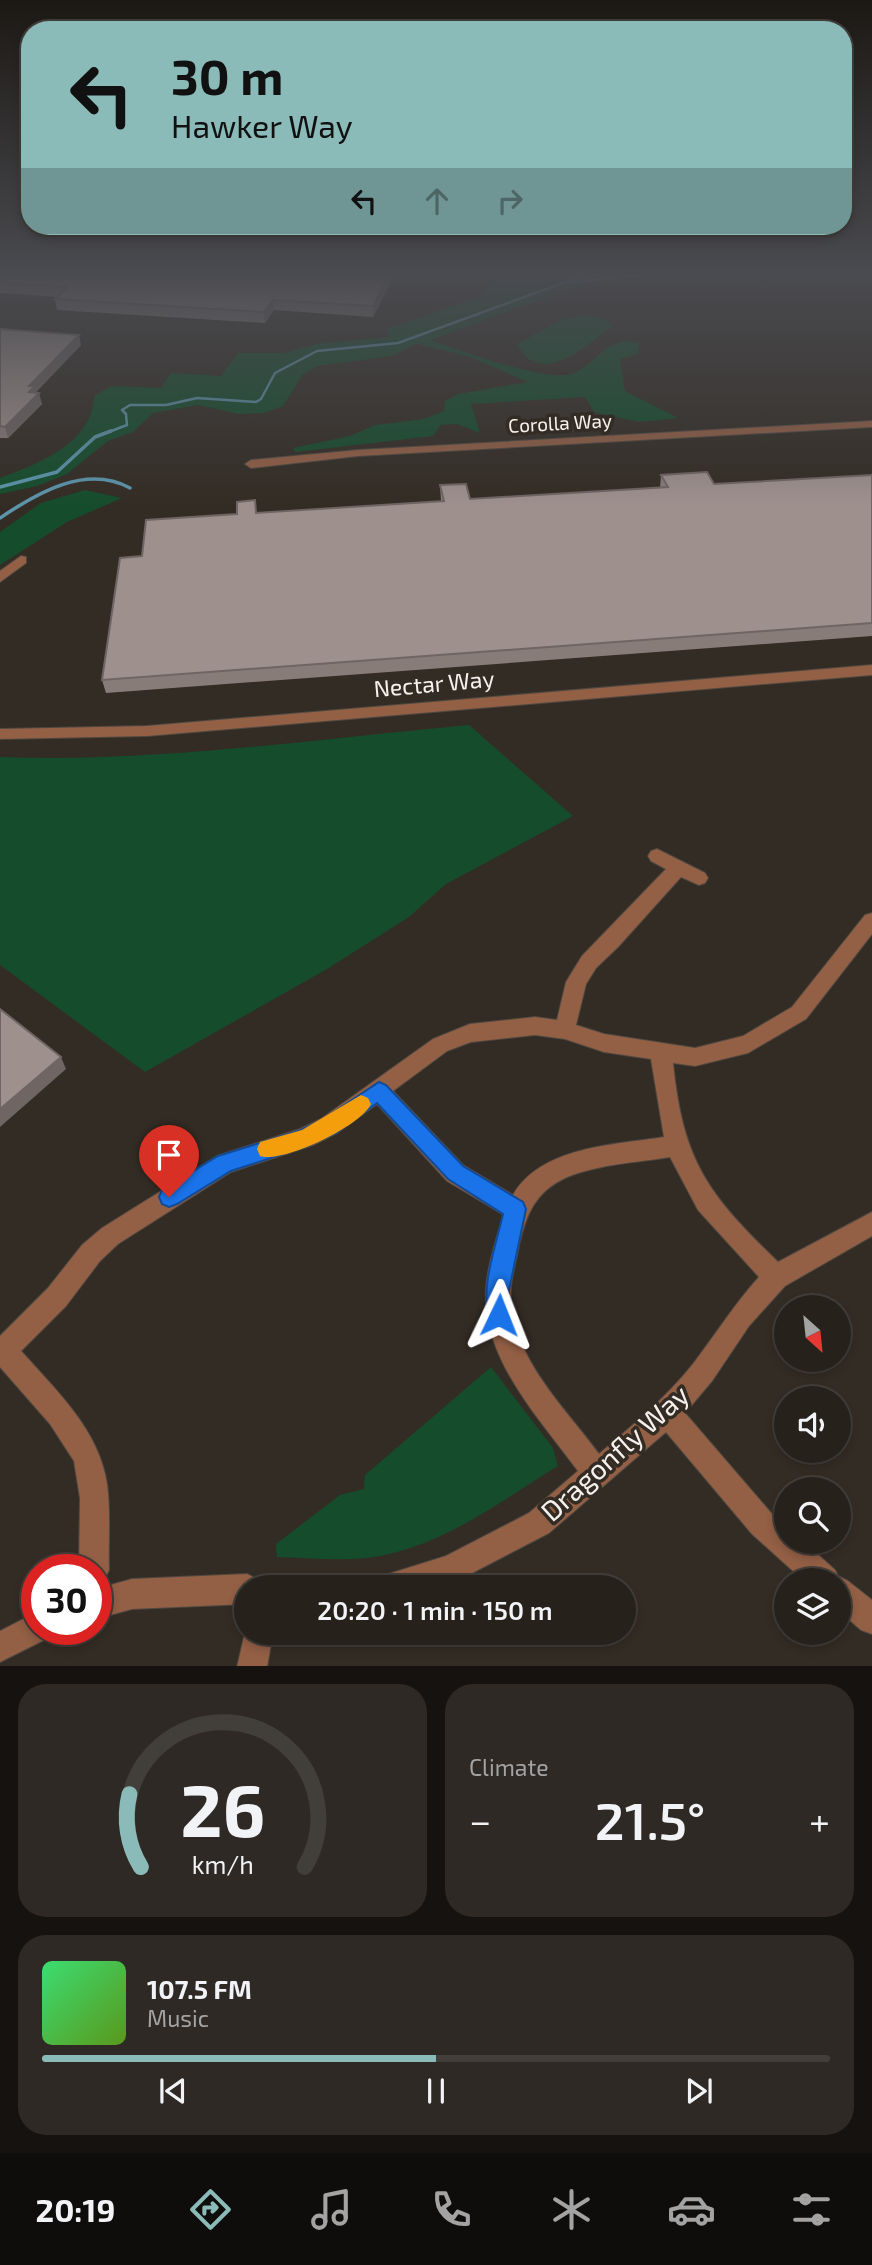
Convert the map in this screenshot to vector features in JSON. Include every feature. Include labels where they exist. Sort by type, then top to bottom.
[{"type":"street","name":"Corolla Way","points":[[251,464],[370,452],[872,424]]},
{"type":"street","points":[[0,578],[21,561]]},
{"type":"street","name":"Nectar Way","points":[[0,734],[146,731],[872,670]]},
{"type":"street","points":[[657,856],[699,878]]},
{"type":"street","points":[[565,1030],[576,982],[589,962],[611,942],[679,867]]},
{"type":"street","points":[[94,1554],[92,1494],[86,1458],[70,1431],[2,1352],[57,1297],[91,1253],[110,1236],[205,1173],[242,1156],[317,1132],[379,1091],[440,1045],[470,1033],[523,1027],[565,1030],[604,1043],[695,1057],[748,1044],[799,1013],[850,944],[872,920]]},
{"type":"street","points":[[661,1052],[664,1093],[674,1146],[692,1183],[713,1214],[776,1277]]},
{"type":"street","points":[[379,1091],[455,1172],[515,1209]]},
{"type":"street","points":[[597,1474],[507,1346],[499,1315],[498,1290],[515,1209],[535,1185],[568,1166],[674,1146]]},
{"type":"street","name":"Dragonfly Way","points":[[430,1575],[451,1569],[539,1523],[668,1413],[703,1373],[740,1317],[776,1277],[872,1223]]},
{"type":"street","points":[[668,1413],[762,1524],[812,1568]]},
{"type":"street","points":[[112,1600],[132,1594],[234,1590]]},
{"type":"street","points":[[851,1602],[872,1619]]},
{"type":"street","points":[[0,1647],[21,1636]]},
{"type":"street","points":[[252,1666],[256,1645]]},
{"type":"green space","points":[[293,351],[402,351],[391,356],[318,366],[303,374],[283,406],[264,413],[239,414],[198,405],[153,413],[133,432],[108,441],[67,474],[37,486],[0,494],[0,478],[31,466],[74,439],[91,412],[94,396],[111,386],[161,388],[171,373],[221,376],[238,353]]},
{"type":"green space","points":[[445,351],[459,351],[539,373],[568,375],[585,367],[605,351],[638,351],[638,354],[620,359],[625,391],[678,418],[639,422],[594,412],[585,397],[471,404],[480,433],[457,424],[441,425],[433,436],[295,452],[293,448],[350,436],[375,425],[424,419],[444,411],[445,401],[458,394],[528,382],[470,357]]},
{"type":"green space","points":[[522,351],[579,351],[550,364],[538,363]]},
{"type":"green space","points":[[85,490],[122,498],[67,522],[0,565],[0,532],[41,503]]},
{"type":"green space","points":[[469,725],[573,816],[446,884],[409,917],[327,969],[145,1072],[0,965],[0,757],[59,758],[176,753]]},
{"type":"green space","points":[[491,1367],[553,1448],[558,1466],[473,1519],[405,1550],[355,1559],[277,1557],[276,1544],[340,1495],[364,1489],[365,1475]]},
{"type":"building","points":[[0,351],[64,351],[29,386],[35,386],[29,392],[39,393],[5,427],[0,426]]},
{"type":"building","points":[[707,472],[714,484],[872,475],[872,623],[102,680],[120,558],[142,556],[146,520],[237,514],[237,502],[255,500],[256,513],[444,501],[440,485],[466,484],[470,499],[668,487],[661,475]]},
{"type":"building","points":[[0,1009],[61,1057],[0,1109]]},
{"type":"waterway","points":[[106,433],[127,425],[126,414],[122,410],[130,405],[166,405],[197,398],[256,402],[261,399],[275,373],[320,351]]},
{"type":"waterway","points":[[0,487],[57,472],[95,437],[111,431]]},
{"type":"waterway","points":[[0,518],[46,491],[79,480],[113,481],[130,488]]},
{"type":"slow traffic","points":[[267,1149],[305,1138],[329,1126],[361,1104]]},
{"type":"route","points":[[169,1197],[225,1163],[305,1138],[329,1126],[379,1091],[455,1172],[515,1209],[498,1290],[499,1315]]}]
